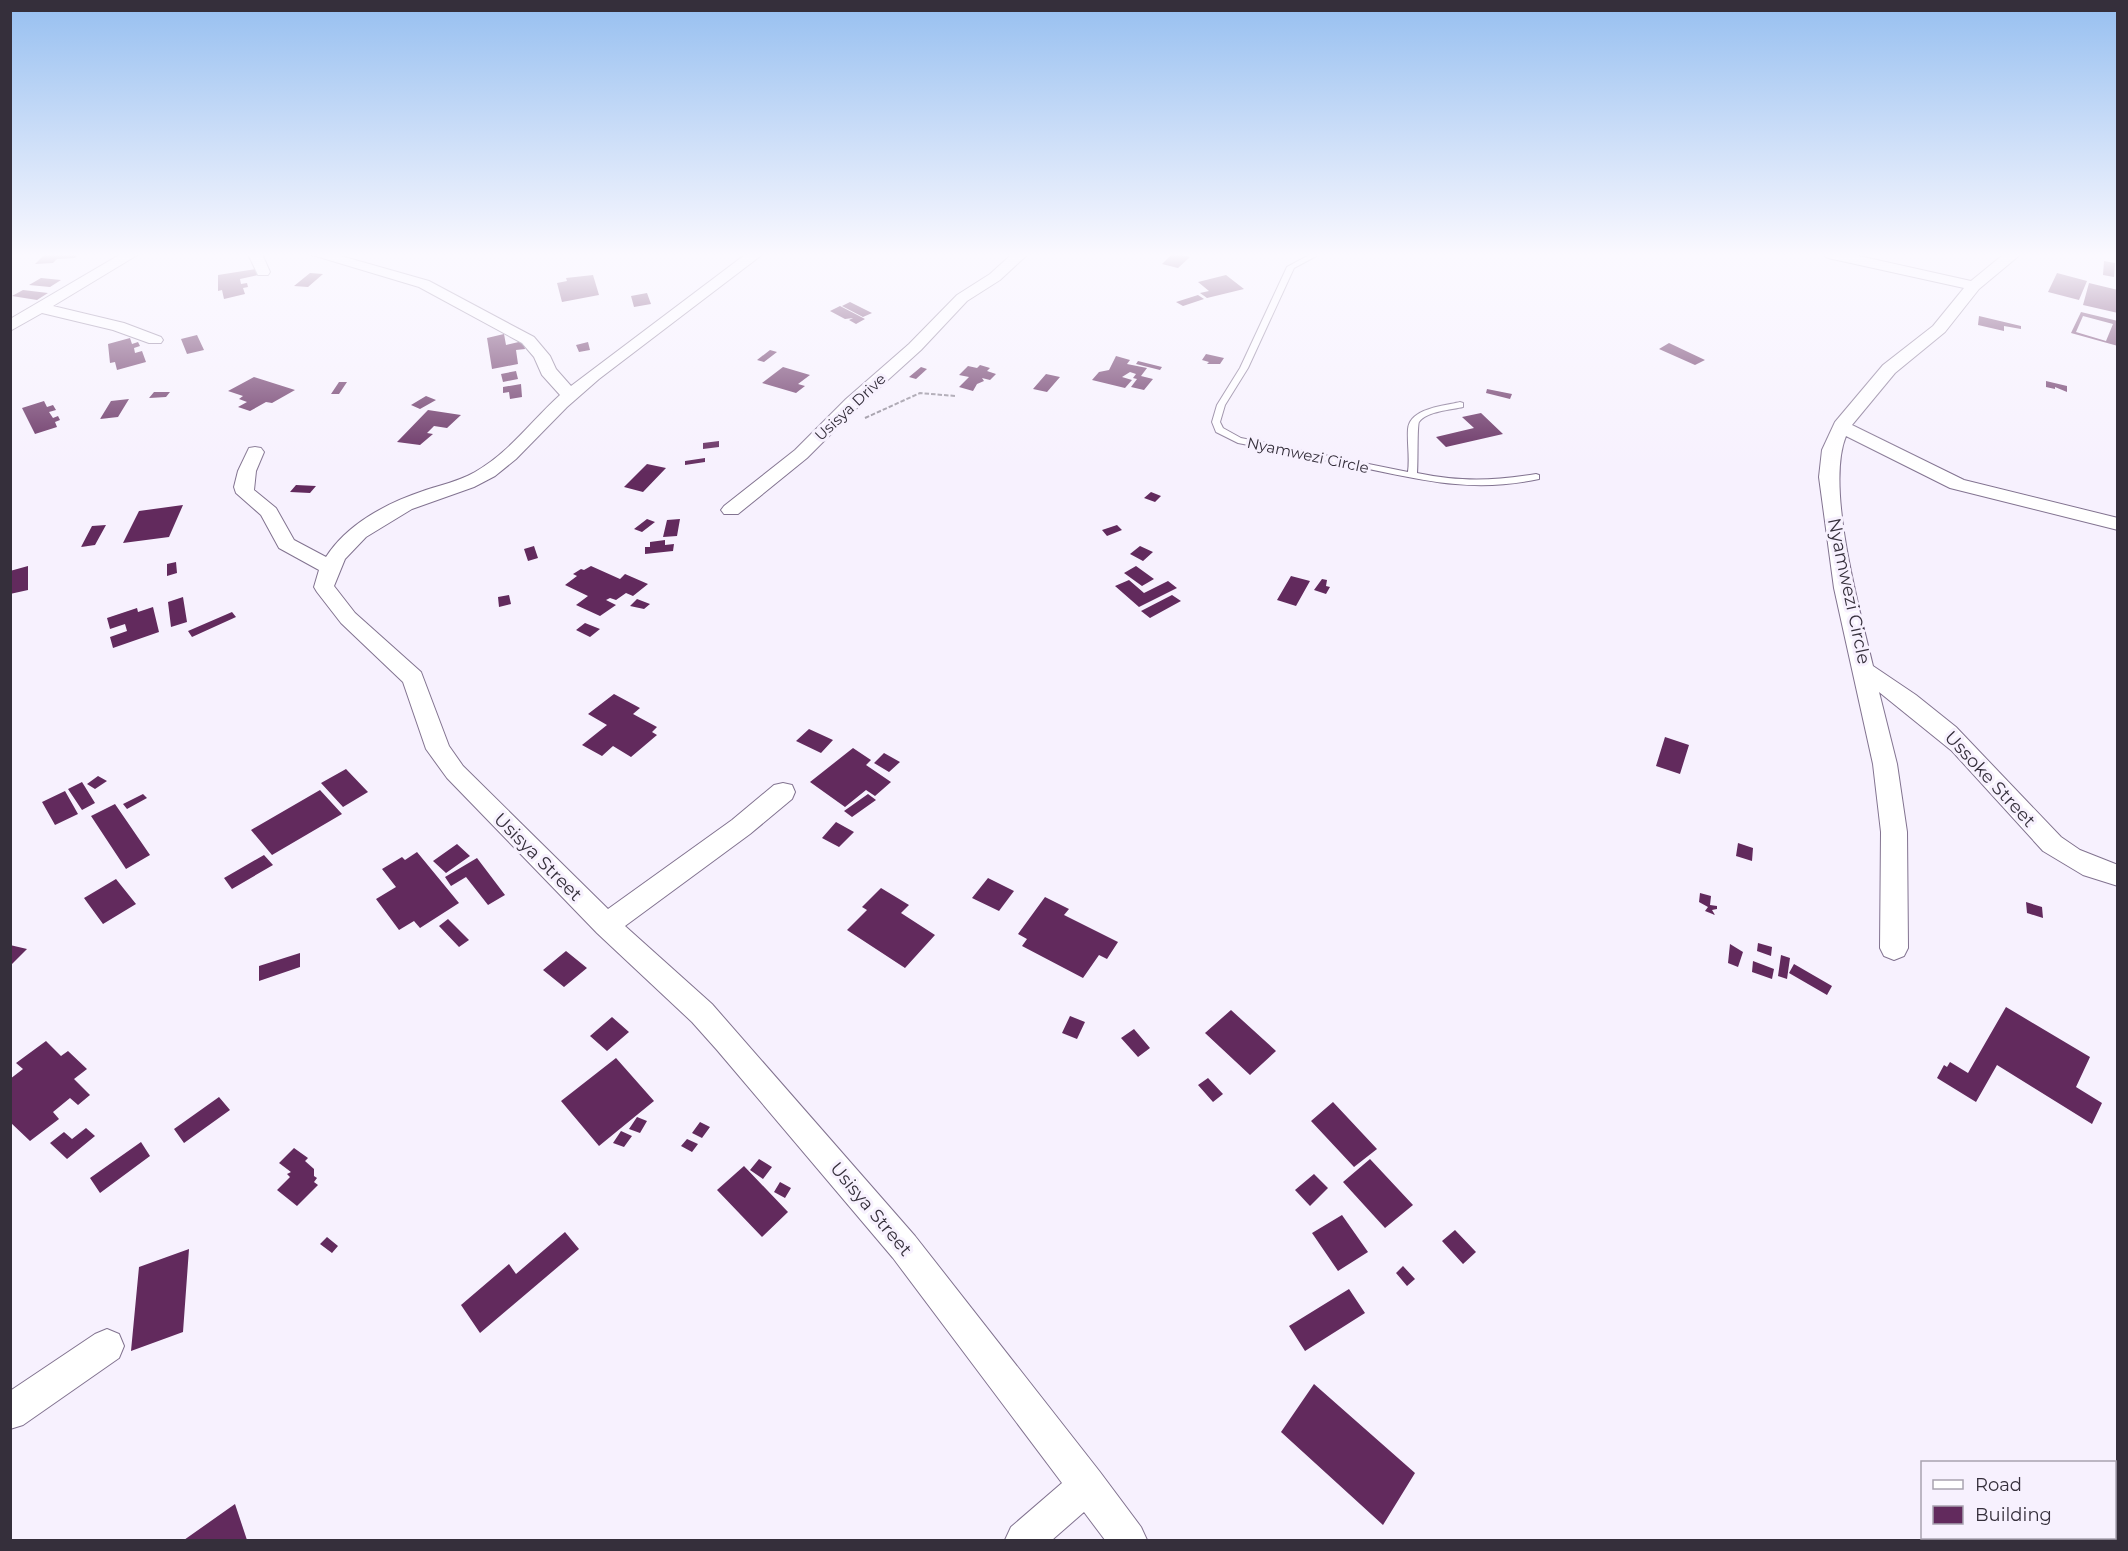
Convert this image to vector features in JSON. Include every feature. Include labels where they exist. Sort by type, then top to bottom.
[{"type":"street","points":[[119,326],[155,340]]},
{"type":"street","points":[[502,326],[528,340],[542,356],[548,371],[570,395]]},
{"type":"street","points":[[255,452],[243,486],[245,493],[269,512],[286,544],[330,567],[341,550],[358,535],[401,507],[463,486],[489,472],[516,450],[537,425],[570,395],[656,326]]},
{"type":"street","name":"Usisya Drive","points":[[730,510],[793,461],[935,326]]},
{"type":"street","name":"Nyamwezi Circle","points":[[1894,948],[1894,832],[1885,764],[1866,672],[1845,588],[1828,477],[1831,450],[1842,426],[1889,369],[1941,326]]},
{"type":"street","points":[[1842,426],[1877,446],[1957,484],[2118,524]]},
{"type":"street","name":"Usisya Street","points":[[330,567],[324,587],[333,601],[357,627],[413,678],[438,749],[455,772],[606,925],[702,1013],[727,1041],[904,1247],[1128,1540]]},
{"type":"street","name":"Ussoke Street","points":[[1866,672],[1904,696],[1936,721],[1974,758],[2056,850],[2077,863],[2118,876]]},
{"type":"street","points":[[606,925],[741,827],[783,792]]},
{"type":"street","points":[[10,1412],[107,1346]]},
{"type":"street","points":[[1024,1540],[1086,1485]]},
{"type":"lane","name":"Nyamwezi Circle","points":[[1263,326],[1244,368],[1221,405],[1216,422],[1219,430],[1238,440],[1412,476],[1475,484],[1536,477]]},
{"type":"lane","points":[[1412,476],[1416,456],[1411,426],[1424,414],[1460,405]]},
{"type":"path","points":[[832,423],[876,414],[920,393],[955,396]]},
{"type":"building","points":[[1984,326],[2004,326],[2004,331]]},
{"type":"building","points":[[2074,326],[2078,326],[2076,332],[2106,341],[2112,326],[2118,326],[2118,346],[2071,333]]},
{"type":"building","points":[[504,334],[506,345],[523,341],[525,349],[516,350],[518,364],[492,369],[487,338]]},
{"type":"building","points":[[197,335],[204,350],[187,354],[181,339]]},
{"type":"building","points":[[130,338],[132,344],[138,342],[140,346],[134,348],[135,353],[142,351],[146,362],[117,370],[115,362],[110,363],[108,344]]},
{"type":"building","points":[[588,342],[590,350],[579,352],[576,345]]},
{"type":"building","points":[[1669,343],[1705,360],[1695,365],[1659,349]]},
{"type":"building","points":[[770,350],[777,352],[764,362],[757,360]]},
{"type":"building","points":[[1206,354],[1224,358],[1220,364],[1207,364],[1209,362],[1202,360]]},
{"type":"building","points":[[1116,356],[1130,360],[1127,364],[1147,368],[1141,376],[1153,379],[1144,390],[1131,387],[1137,379],[1133,378],[1136,374],[1130,372],[1122,377],[1132,380],[1125,388],[1092,380],[1099,372],[1109,370]]},
{"type":"building","points":[[1138,361],[1162,367],[1160,370],[1136,364]]},
{"type":"building","points":[[980,365],[990,368],[987,371],[996,374],[990,380],[982,378],[984,381],[977,384],[973,391],[959,387],[969,377],[959,375],[968,366],[977,368]]},
{"type":"building","points":[[783,367],[810,375],[798,384],[805,386],[796,393],[762,383]]},
{"type":"building","points":[[921,367],[927,369],[916,379],[909,377]]},
{"type":"building","points":[[516,371],[518,379],[503,382],[501,374]]},
{"type":"building","points":[[1046,374],[1060,377],[1047,392],[1033,389]]},
{"type":"building","points":[[254,377],[295,390],[272,403],[266,402],[250,411],[238,407],[247,402],[239,399],[243,396],[228,391]]},
{"type":"building","points":[[2046,381],[2067,386],[2067,392],[2055,387],[2055,389],[2046,387]]},
{"type":"building","points":[[339,382],[347,382],[339,394],[331,394]]},
{"type":"building","points":[[521,384],[522,397],[510,399],[509,392],[503,393],[503,387]]},
{"type":"building","points":[[1487,389],[1512,394],[1510,399],[1486,393]]},
{"type":"building","points":[[154,392],[170,392],[166,397],[149,398]]},
{"type":"building","points":[[426,396],[436,400],[420,409],[411,405]]},
{"type":"building","points":[[129,399],[118,417],[100,419],[111,401]]},
{"type":"building","points":[[44,401],[47,407],[53,405],[56,410],[49,412],[53,418],[58,416],[60,420],[55,422],[57,427],[35,434],[22,408]]},
{"type":"building","points":[[428,410],[461,415],[447,428],[434,426],[427,433],[433,434],[420,445],[397,442]]},
{"type":"building","points":[[1481,413],[1503,434],[1446,447],[1436,437],[1474,428],[1462,417]]},
{"type":"building","points":[[719,441],[719,447],[703,449],[703,443]]},
{"type":"building","points":[[705,458],[705,462],[685,465],[685,461]]},
{"type":"building","points":[[647,464],[666,468],[643,492],[624,487]]},
{"type":"building","points":[[296,485],[316,486],[310,493],[290,492]]},
{"type":"building","points":[[1151,492],[1161,496],[1155,502],[1144,498]]},
{"type":"building","points":[[183,505],[169,537],[123,543],[139,511]]},
{"type":"building","points":[[647,519],[655,522],[642,532],[634,529]]},
{"type":"building","points":[[680,519],[677,536],[663,537],[667,520]]},
{"type":"building","points":[[106,525],[95,545],[81,547],[92,526]]},
{"type":"building","points":[[1117,525],[1122,530],[1107,536],[1102,530]]},
{"type":"building","points":[[665,540],[665,545],[674,544],[673,551],[645,554],[645,547],[650,547],[650,542]]},
{"type":"building","points":[[534,546],[538,558],[528,561],[524,549]]},
{"type":"building","points":[[1140,546],[1153,552],[1143,561],[1130,554]]},
{"type":"building","points":[[176,562],[177,573],[167,576],[167,564]]},
{"type":"building","points":[[28,566],[28,590],[10,594],[10,571]]},
{"type":"building","points":[[591,566],[620,579],[625,574],[648,584],[633,596],[626,593],[616,600],[610,598],[606,600],[616,605],[600,616],[576,605],[588,596],[565,585],[577,576],[573,574]]},
{"type":"building","points":[[1136,566],[1154,579],[1142,586],[1124,573]]},
{"type":"building","points":[[1291,576],[1310,581],[1296,606],[1277,600]]},
{"type":"building","points":[[1322,579],[1327,580],[1326,586],[1330,587],[1326,594],[1314,590]]},
{"type":"building","points":[[1129,580],[1144,593],[1168,581],[1177,588],[1139,607],[1115,586]]},
{"type":"building","points":[[509,595],[511,604],[499,607],[498,597]]},
{"type":"building","points":[[1172,595],[1181,601],[1150,618],[1141,611]]},
{"type":"building","points":[[183,597],[187,622],[171,627],[168,602]]},
{"type":"building","points":[[637,599],[650,604],[644,609],[630,606]]},
{"type":"building","points":[[153,607],[159,632],[113,648],[110,637],[127,631],[125,624],[110,629],[107,618],[137,608],[138,612]]},
{"type":"building","points":[[232,612],[236,617],[192,637],[188,631]]},
{"type":"building","points":[[585,623],[600,629],[590,637],[576,630]]},
{"type":"building","points":[[614,694],[640,708],[633,714],[657,727],[652,732],[657,735],[631,757],[613,746],[602,756],[582,745],[607,725],[588,714]]},
{"type":"building","points":[[809,729],[833,740],[821,753],[796,741]]},
{"type":"building","points":[[1665,737],[1689,745],[1680,774],[1656,766]]},
{"type":"building","points":[[853,748],[871,760],[866,765],[891,782],[875,796],[866,790],[845,807],[810,782]]},
{"type":"building","points":[[884,753],[900,762],[889,772],[874,763]]},
{"type":"building","points":[[346,769],[368,792],[343,807],[321,783]]},
{"type":"building","points":[[98,776],[107,781],[95,789],[87,784]]},
{"type":"building","points":[[82,782],[95,803],[82,810],[68,789]]},
{"type":"building","points":[[320,790],[342,814],[272,855],[251,830]]},
{"type":"building","points":[[65,791],[78,814],[55,825],[42,802]]},
{"type":"building","points":[[143,794],[147,798],[127,809],[123,804]]},
{"type":"building","points":[[868,794],[876,800],[852,817],[844,811]]},
{"type":"building","points":[[115,804],[150,855],[126,869],[91,816]]},
{"type":"building","points":[[836,822],[854,832],[839,847],[822,838]]},
{"type":"building","points":[[1738,843],[1753,848],[1752,861],[1736,856]]},
{"type":"building","points":[[457,844],[470,856],[446,873],[433,861]]},
{"type":"building","points":[[417,852],[459,903],[420,928],[414,921],[399,930],[376,899],[396,887],[382,869],[402,857],[405,860]]},
{"type":"building","points":[[264,855],[273,865],[232,889],[224,878]]},
{"type":"building","points":[[477,858],[505,895],[488,905],[466,877],[451,886],[445,877]]},
{"type":"building","points":[[988,878],[1014,891],[999,911],[972,898]]},
{"type":"building","points":[[116,879],[136,904],[103,924],[84,898]]},
{"type":"building","points":[[881,888],[909,905],[901,913],[935,935],[905,968],[847,930],[867,910],[862,907]]},
{"type":"building","points":[[1700,893],[1711,896],[1710,905],[1717,906],[1717,909],[1712,910],[1715,915],[1705,911],[1708,907],[1699,902]]},
{"type":"building","points":[[1045,897],[1069,909],[1064,915],[1118,942],[1107,959],[1099,955],[1083,978],[1022,946],[1027,939],[1018,934]]},
{"type":"building","points":[[2026,902],[2042,907],[2043,918],[2027,913]]},
{"type":"building","points":[[448,919],[469,940],[459,947],[439,926]]},
{"type":"building","points":[[1758,943],[1772,947],[1771,956],[1757,951]]},
{"type":"building","points":[[1730,944],[1743,952],[1738,967],[1728,963]]},
{"type":"building","points":[[10,945],[27,949],[10,966]]},
{"type":"building","points":[[566,951],[587,968],[564,987],[543,970]]},
{"type":"building","points":[[300,953],[300,967],[259,981],[259,966]]},
{"type":"building","points":[[1781,955],[1790,958],[1787,979],[1778,976]]},
{"type":"building","points":[[1753,961],[1774,969],[1772,979],[1752,972]]},
{"type":"building","points":[[1794,964],[1832,986],[1827,995],[1789,973]]},
{"type":"building","points":[[2006,1007],[2090,1057],[2076,1087],[2102,1103],[2092,1124],[1997,1065],[1976,1102],[1937,1078],[1944,1065],[1947,1067],[1950,1062],[1968,1073]]},
{"type":"building","points":[[1231,1010],[1276,1051],[1250,1075],[1205,1033]]},
{"type":"building","points":[[1070,1016],[1085,1022],[1077,1039],[1062,1033]]},
{"type":"building","points":[[612,1017],[629,1032],[607,1051],[590,1036]]},
{"type":"building","points":[[1134,1029],[1150,1048],[1138,1057],[1121,1038]]},
{"type":"building","points":[[46,1041],[61,1056],[68,1051],[87,1069],[74,1079],[90,1095],[78,1105],[70,1098],[53,1112],[59,1119],[30,1141],[10,1122],[10,1079],[23,1069],[16,1063]]},
{"type":"building","points":[[616,1058],[654,1101],[599,1146],[561,1101]]},
{"type":"building","points":[[1208,1078],[1223,1094],[1213,1102],[1198,1085]]},
{"type":"building","points":[[219,1097],[230,1110],[184,1143],[174,1129]]},
{"type":"building","points":[[1333,1102],[1377,1149],[1354,1167],[1311,1121]]},
{"type":"building","points":[[637,1117],[647,1121],[640,1133],[629,1129]]},
{"type":"building","points":[[700,1122],[710,1127],[702,1138],[692,1133]]},
{"type":"building","points":[[86,1128],[95,1136],[67,1159],[50,1143],[64,1132],[72,1139]]},
{"type":"building","points":[[621,1131],[632,1136],[624,1147],[613,1143]]},
{"type":"building","points":[[687,1139],[698,1144],[692,1152],[681,1146]]},
{"type":"building","points":[[141,1142],[150,1156],[100,1193],[90,1178]]},
{"type":"building","points":[[294,1148],[308,1158],[305,1161],[314,1169],[314,1176],[317,1178],[314,1182],[318,1185],[297,1206],[277,1190],[290,1177],[287,1174],[291,1172],[279,1163]]},
{"type":"building","points":[[759,1159],[772,1167],[763,1179],[750,1170]]},
{"type":"building","points":[[1370,1159],[1413,1205],[1385,1228],[1343,1182]]},
{"type":"building","points":[[744,1166],[788,1212],[762,1237],[717,1190]]},
{"type":"building","points":[[1314,1174],[1328,1188],[1310,1206],[1295,1190]]},
{"type":"building","points":[[780,1182],[791,1188],[785,1198],[774,1192]]},
{"type":"building","points":[[1342,1215],[1368,1252],[1338,1271],[1312,1233]]},
{"type":"building","points":[[1455,1230],[1476,1252],[1463,1264],[1442,1241]]},
{"type":"building","points":[[565,1232],[579,1249],[480,1333],[461,1305],[509,1264],[516,1274]]},
{"type":"building","points":[[327,1237],[338,1246],[332,1253],[320,1244]]},
{"type":"building","points":[[189,1249],[183,1332],[131,1351],[139,1267]]},
{"type":"building","points":[[1403,1266],[1415,1279],[1407,1286],[1396,1273]]},
{"type":"building","points":[[1349,1289],[1365,1313],[1305,1351],[1289,1326]]},
{"type":"building","points":[[1314,1384],[1415,1473],[1383,1525],[1281,1432]]},
{"type":"building","points":[[235,1504],[247,1540],[184,1540]]}]
